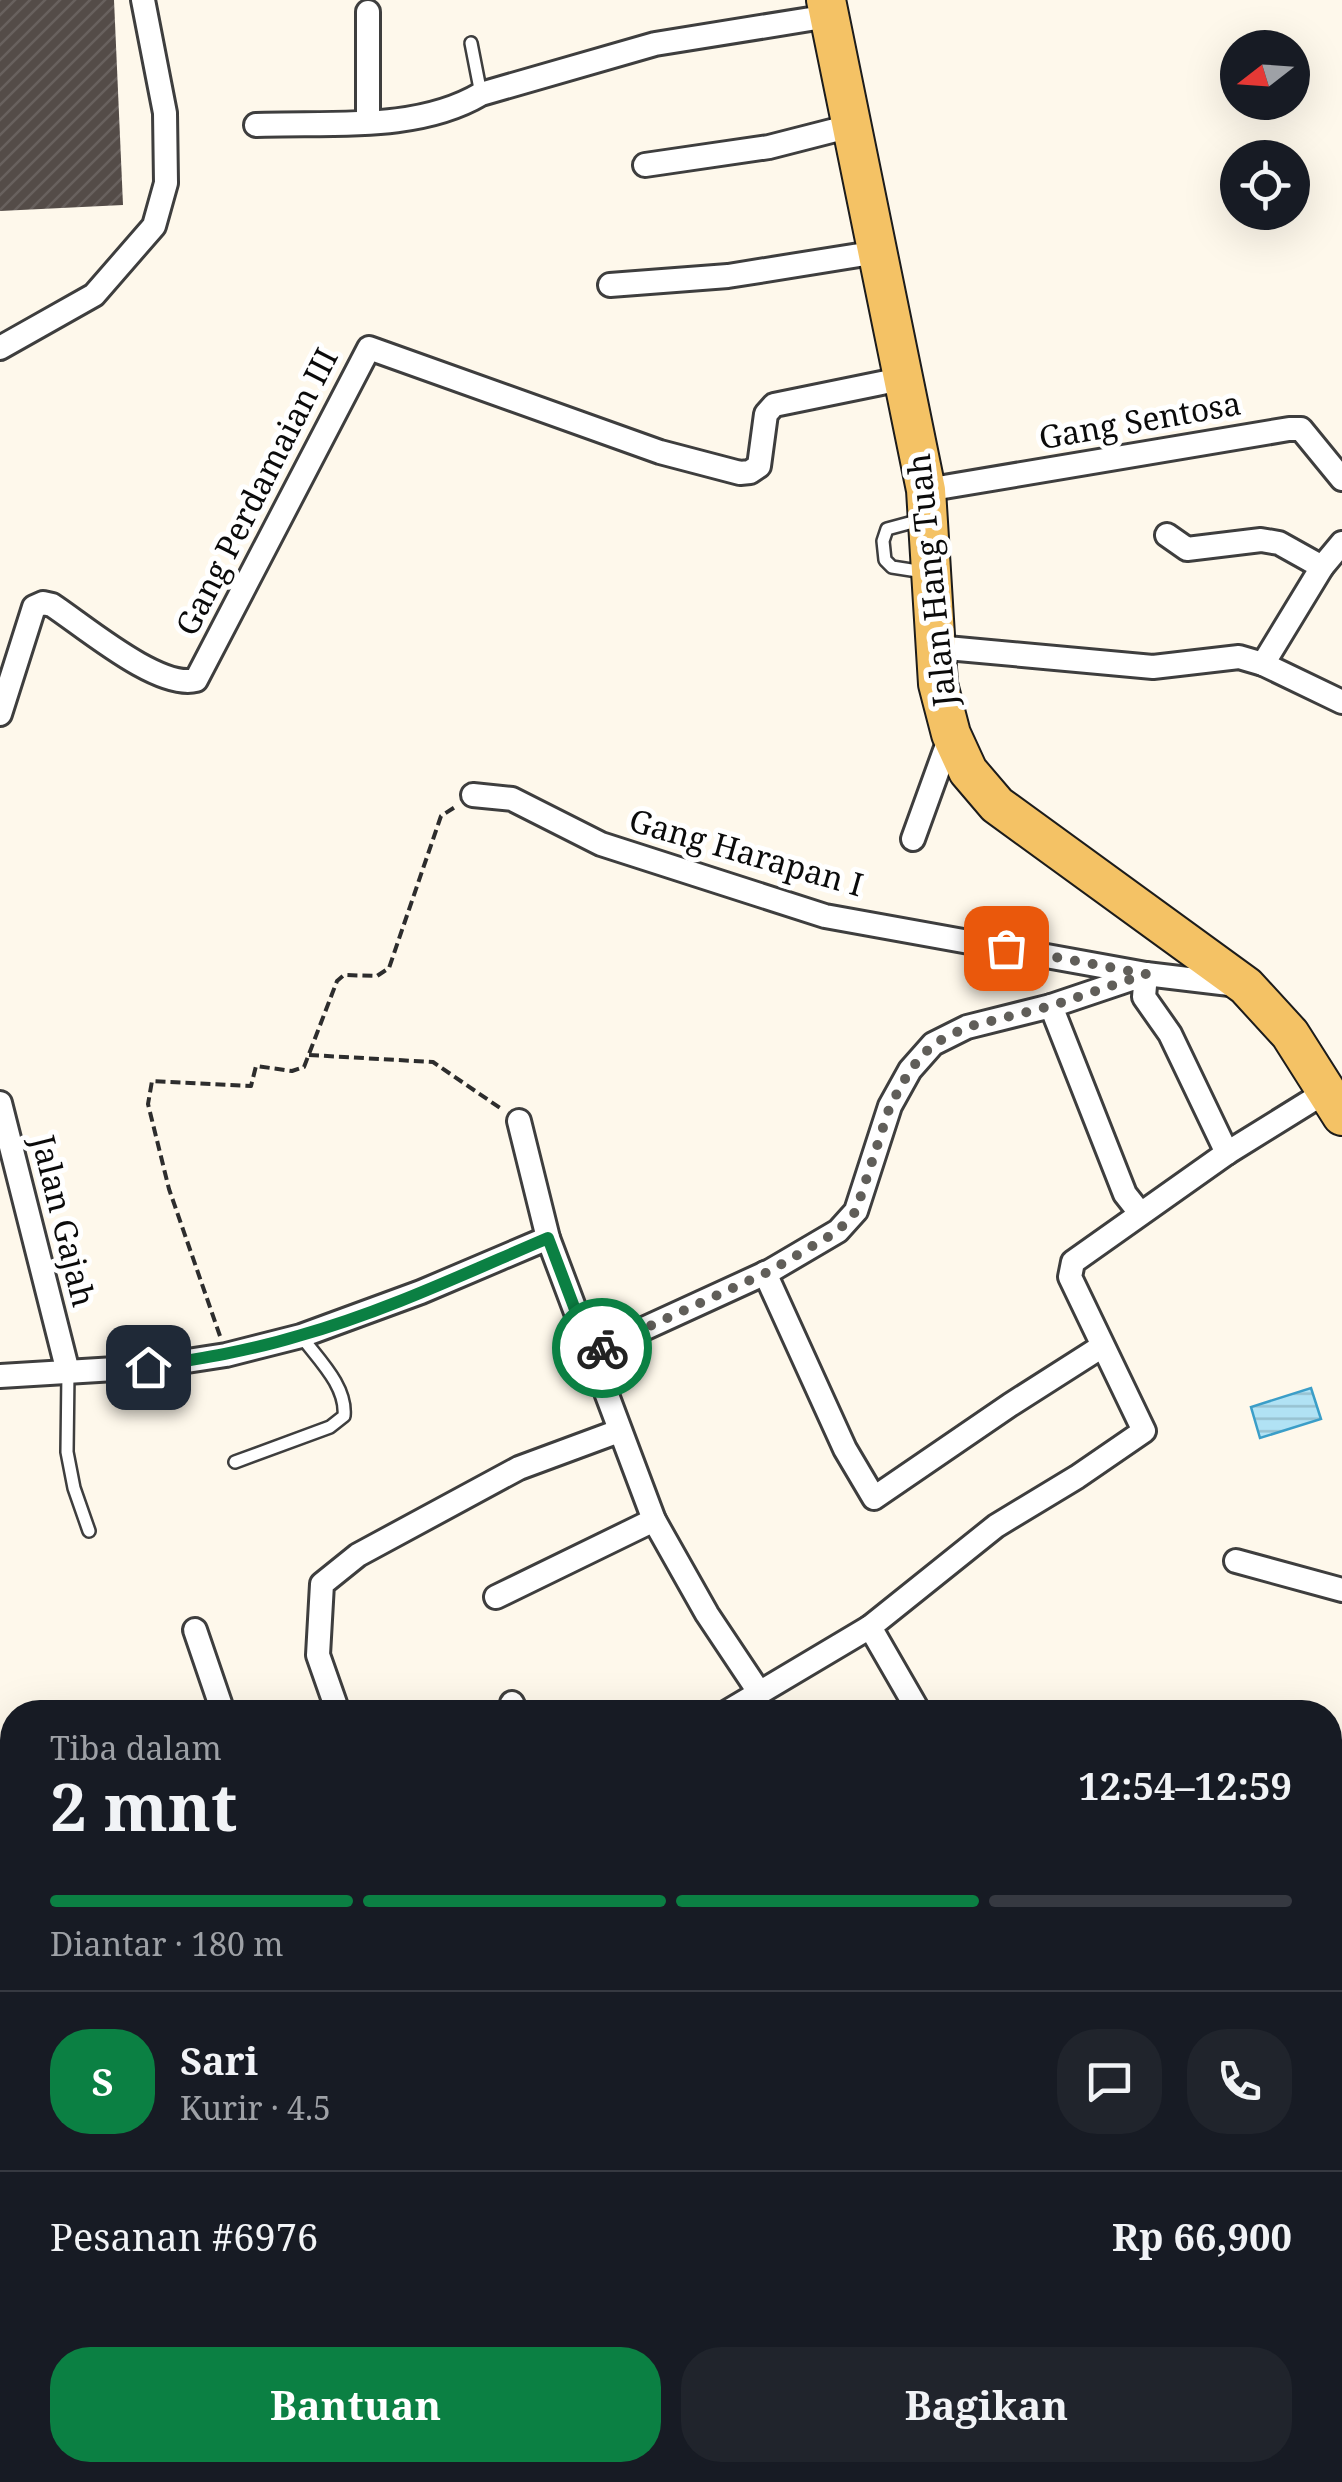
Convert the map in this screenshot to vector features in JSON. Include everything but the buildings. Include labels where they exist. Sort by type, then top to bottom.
[{"type":"main road","name":"Jalan Hang Tuah","points":[[828,8],[906,378],[927,504],[938,684],[950,734],[968,771],[997,805],[1246,986],[1290,1034],[1334,1103]]},
{"type":"street","points":[[0,348],[94,295],[154,226],[166,183],[165,114],[143,0]]},
{"type":"street","points":[[256,125],[424,116],[481,94],[655,44],[828,8]]},
{"type":"street","points":[[368,12],[368,120]]},
{"type":"street","points":[[645,166],[769,147],[852,126]]},
{"type":"street","points":[[610,285],[728,276],[878,252]]},
{"type":"street","name":"Gang Perdamaian III","points":[[0,714],[34,607],[43,604],[52,605],[142,665],[176,682],[196,680],[369,348],[660,452],[740,473],[759,466],[766,414],[774,405],[906,378]]},
{"type":"street","name":"Gang Sentosa","points":[[927,504],[1288,429],[1301,430],[1342,478]]},
{"type":"street","points":[[1167,535],[1188,550],[1261,540],[1279,544],[1322,567]]},
{"type":"street","points":[[1264,664],[1322,567],[1342,543]]},
{"type":"street","points":[[936,647],[1154,667],[1239,657],[1264,664],[1342,702]]},
{"type":"street","points":[[913,838],[950,734]]},
{"type":"street","name":"Gang Harapan I","points":[[473,795],[512,799],[602,844],[825,916],[1146,974],[1246,986]]},
{"type":"street","points":[[591,1352],[765,1273],[838,1231],[856,1211],[890,1106],[910,1070],[933,1044],[967,1027],[1051,1006],[1146,974],[1144,997],[1170,1034],[1227,1154]]},
{"type":"street","points":[[1051,1006],[1125,1194],[1140,1213]]},
{"type":"street","name":"Jalan Gajah","points":[[0,1103],[68,1372]]},
{"type":"street","points":[[746,1700],[870,1628],[996,1526],[1078,1477],[1144,1431],[1070,1277],[1072,1262],[1227,1154],[1334,1103]]},
{"type":"street","points":[[519,1122],[548,1238],[654,1520],[707,1614],[759,1692]]},
{"type":"street","points":[[0,1376],[148,1367],[226,1355],[301,1336],[421,1292],[548,1238]]},
{"type":"street","points":[[765,1273],[844,1450],[874,1498],[1102,1347]]},
{"type":"street","points":[[334,1700],[318,1654],[322,1584],[358,1555],[519,1468],[619,1431]]},
{"type":"street","points":[[496,1597],[654,1520]]},
{"type":"street","points":[[1236,1562],[1342,1590]]},
{"type":"street","points":[[870,1628],[913,1700]]},
{"type":"street","points":[[195,1630],[219,1700]]},
{"type":"lane","points":[[471,43],[481,94]]},
{"type":"lane","points":[[235,1462],[330,1427],[344,1416],[345,1404],[336,1384],[301,1336]]},
{"type":"lane","name":"Jalan Gajah","points":[[68,1372],[67,1452],[88,1531]]},
{"type":"path","points":[[226,1355],[169,1189],[148,1104],[152,1081],[251,1086],[256,1066],[292,1071],[304,1067],[336,982],[344,975],[377,976],[389,968],[441,816],[473,795]]},
{"type":"path","points":[[309,1056],[434,1062],[519,1122]]},
{"type":"water","points":[[1311,1388],[1321,1419],[1260,1438],[1251,1407]]},
{"type":"way so far","points":[[602,1348],[770,1271],[838,1231],[856,1211],[890,1106],[910,1070],[933,1044],[967,1027],[1051,1006],[1146,974],[1006,948]]},
{"type":"route","points":[[148,1367],[226,1355],[301,1336],[421,1292],[548,1238],[591,1352],[602,1348]]}]
